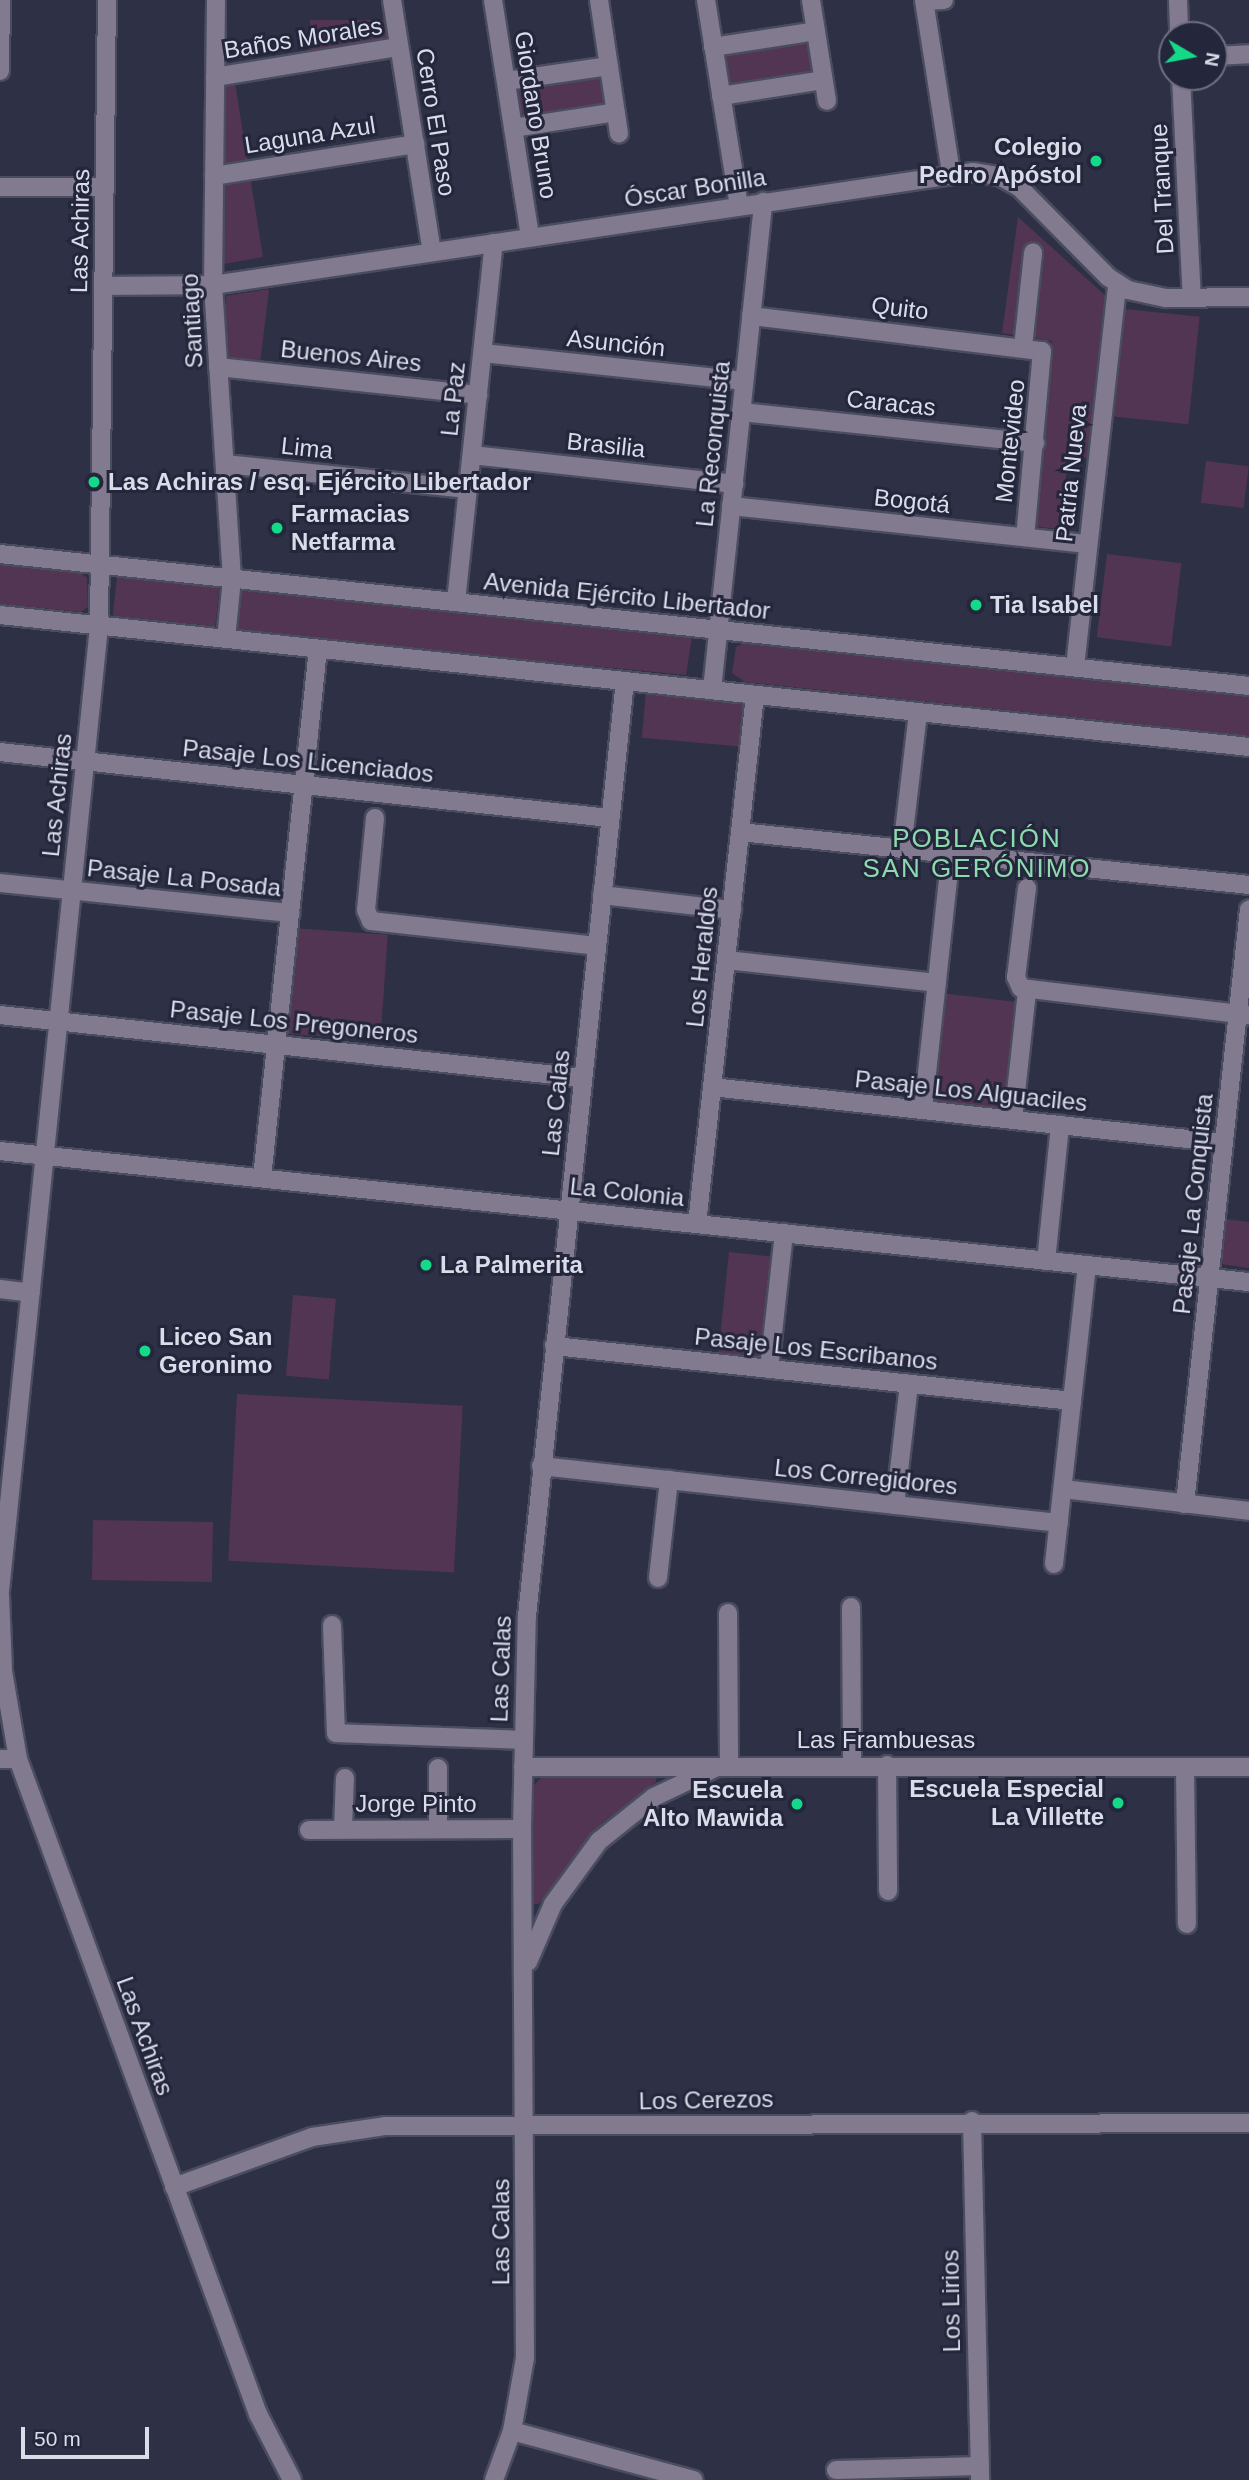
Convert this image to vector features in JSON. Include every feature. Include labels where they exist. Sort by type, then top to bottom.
[{"type":"street","points":[[0,71],[1,0]]},
{"type":"street","name":"Las Achiras","points":[[107,0],[99,626],[0,1593],[9,1759],[266,2433],[292,2480]]},
{"type":"street","name":"Santiago","points":[[216,0],[213,285],[232,579],[226,639]]},
{"type":"street","name":"Cerro El Paso","points":[[392,0],[432,252]]},
{"type":"street","name":"Giordano Bruno","points":[[493,0],[530,237]]},
{"type":"street","points":[[599,0],[620,134]]},
{"type":"street","points":[[706,0],[739,206]]},
{"type":"street","points":[[811,0],[827,102]]},
{"type":"street","points":[[944,0],[925,1],[951,173]]},
{"type":"street","points":[[1178,0],[1179,21]]},
{"type":"street","points":[[713,47],[816,31]]},
{"type":"street","name":"Baños Morales","points":[[215,76],[399,47]]},
{"type":"street","points":[[1228,55],[1249,54]]},
{"type":"street","points":[[506,81],[609,66]]},
{"type":"street","points":[[721,96],[823,80]]},
{"type":"street","name":"Del Tranque","points":[[1182,91],[1192,298]]},
{"type":"street","points":[[513,128],[616,112]]},
{"type":"street","name":"Laguna Azul","points":[[214,176],[415,144]]},
{"type":"street","name":"Óscar Bonilla","points":[[104,286],[213,285],[951,173],[992,174],[1019,187],[1117,284],[1153,297],[1249,298]]},
{"type":"street","points":[[0,187],[105,187]]},
{"type":"street","name":"La Reconquista","points":[[712,690],[763,202]]},
{"type":"street","name":"La Paz","points":[[456,602],[494,243]]},
{"type":"street","name":"Montevideo","points":[[1023,347],[1033,253]]},
{"type":"street","name":"Patria Nueva","points":[[1075,667],[1117,284]]},
{"type":"street","name":"Quito","points":[[751,316],[1042,351]]},
{"type":"street","name":"Montevideo","points":[[1025,537],[1042,351]]},
{"type":"street","name":"Asunción","points":[[483,353],[744,382]]},
{"type":"street","name":"Buenos Aires","points":[[218,367],[478,395]]},
{"type":"street","name":"Caracas","points":[[741,412],[1035,443]]},
{"type":"street","name":"Brasilia","points":[[472,455],[734,484]]},
{"type":"street","name":"Lima","points":[[225,464],[468,489]]},
{"type":"street","name":"Bogotá","points":[[732,506],[1088,544]]},
{"type":"street","name":"Avenida Ejército Libertador","points":[[0,554],[1249,686]]},
{"type":"street","points":[[0,615],[1249,747]]},
{"type":"street","points":[[262,1178],[318,649]]},
{"type":"street","name":"Las Calas","points":[[494,2480],[512,2431],[524,2357],[526,2126],[523,1767],[527,1616],[625,681]]},
{"type":"street","name":"Los Heraldos","points":[[698,1224],[755,695]]},
{"type":"street","points":[[902,849],[918,712]]},
{"type":"street","name":"Pasaje Los Licenciados","points":[[0,752],[610,818]]},
{"type":"street","points":[[375,818],[366,910],[371,920],[597,946]]},
{"type":"street","points":[[740,832],[1249,885]]},
{"type":"street","points":[[923,1110],[951,854]]},
{"type":"street","name":"Pasaje La Posada","points":[[0,883],[290,913]]},
{"type":"street","points":[[1027,888],[1016,977],[1018,986],[1027,990],[1243,1014]]},
{"type":"street","points":[[602,895],[732,910]]},
{"type":"street","name":"Pasaje La Conquista","points":[[1185,1504],[1224,1143],[1243,1014],[1249,909]]},
{"type":"street","points":[[726,960],[937,983]]},
{"type":"street","points":[[1013,1120],[1027,990]]},
{"type":"street","name":"Pasaje Los Pregoneros","points":[[0,1015],[583,1078]]},
{"type":"street","name":"Pasaje Los Alguaciles","points":[[712,1087],[1224,1143]]},
{"type":"street","points":[[1046,1261],[1060,1125]]},
{"type":"street","name":"La Colonia","points":[[0,1151],[1249,1282]]},
{"type":"street","points":[[769,1369],[784,1233]]},
{"type":"street","points":[[1054,1564],[1087,1265]]},
{"type":"street","points":[[0,1289],[31,1293]]},
{"type":"street","name":"Pasaje Los Escribanos","points":[[554,1346],[1072,1401]]},
{"type":"street","points":[[895,1505],[909,1384]]},
{"type":"street","points":[[0,1411],[19,1413]]},
{"type":"street","name":"Los Corregidores","points":[[541,1466],[1059,1523]]},
{"type":"street","points":[[658,1578],[669,1480]]},
{"type":"street","points":[[1063,1489],[1249,1511]]},
{"type":"street","points":[[851,1607],[852,1765]]},
{"type":"street","points":[[728,1613],[729,1764]]},
{"type":"street","name":"Las Calas","points":[[332,1625],[336,1733],[524,1740]]},
{"type":"street","name":"Las Calas","points":[[523,1979],[553,1904],[599,1841],[654,1797],[729,1764]]},
{"type":"street","name":"Las Frambuesas","points":[[523,1767],[729,1764],[1249,1767]]},
{"type":"street","points":[[887,1765],[888,1891]]},
{"type":"street","points":[[1185,1767],[1186,1924]]},
{"type":"street","points":[[438,1768],[438,1829]]},
{"type":"street","points":[[343,1829],[345,1778]]},
{"type":"street","name":"Jorge Pinto","points":[[309,1830],[523,1829]]},
{"type":"street","name":"Los Cerezos","points":[[174,2187],[282,2147],[342,2130],[386,2126],[972,2121],[1249,2123]]},
{"type":"street","name":"Los Lirios","points":[[972,2121],[980,2473]]},
{"type":"street","points":[[512,2431],[693,2480]]},
{"type":"street","points":[[836,2470],[980,2473]]},
{"type":"shaded area","points":[[310,20],[385,20],[390,42],[309,53]]},
{"type":"shaded area","points":[[811,37],[818,76],[729,92],[722,53]]},
{"type":"shaded area","points":[[600,73],[605,77],[605,105],[518,117],[513,92],[518,85]]},
{"type":"shaded area","points":[[235,83],[263,257],[218,265],[221,85]]},
{"type":"shaded area","points":[[1018,217],[1108,298],[1087,458],[1068,457],[1060,529],[1031,526],[1052,341],[1002,333]]},
{"type":"shaded area","points":[[269,289],[260,364],[226,362],[226,296]]},
{"type":"shaded area","points":[[1125,309],[1200,317],[1188,424],[1114,416]]},
{"type":"shaded area","points":[[1206,461],[1249,466],[1244,508],[1201,503]]},
{"type":"shaded area","points":[[1107,554],[1181,563],[1171,647],[1097,637]]},
{"type":"shaded area","points":[[0,562],[77,570],[87,578],[88,607],[81,612],[0,604]]},
{"type":"shaded area","points":[[117,576],[219,587],[215,627],[113,616]]},
{"type":"shaded area","points":[[240,587],[692,637],[686,675],[237,632]]},
{"type":"shaded area","points":[[750,640],[1249,694],[1249,736],[745,682],[732,673],[736,647]]},
{"type":"shaded area","points":[[646,690],[745,699],[740,746],[642,738]]},
{"type":"shaded area","points":[[293,928],[388,935],[380,1040],[286,1034]]},
{"type":"shaded area","points":[[941,993],[1016,1002],[1004,1108],[936,1102],[928,1096]]},
{"type":"shaded area","points":[[1225,1219],[1249,1222],[1249,1268],[1221,1264]]},
{"type":"shaded area","points":[[729,1252],[774,1257],[763,1359],[718,1354]]},
{"type":"shaded area","points":[[293,1295],[336,1299],[329,1379],[286,1376]]},
{"type":"shaded area","points":[[237,1394],[463,1406],[454,1573],[228,1561]]},
{"type":"shaded area","points":[[93,1520],[213,1522],[212,1582],[92,1580]]},
{"type":"shaded area","points":[[656,1774],[656,1782],[602,1823],[539,1904],[530,1904],[531,1788],[544,1775]]},
{"type":"place","name":"Colegio Pedro Apóstol","points":[[1096,161]]},
{"type":"place","name":"Las Achiras / esq. Ejército Libertador","points":[[94,482]]},
{"type":"place","name":"Farmacias Netfarma","points":[[277,528]]},
{"type":"place","name":"Tia Isabel","points":[[976,605]]},
{"type":"place","name":"La Palmerita","points":[[426,1265]]},
{"type":"place","name":"Liceo San Geronimo","points":[[145,1351]]},
{"type":"place","name":"Escuela Especial La Villette","points":[[1118,1803]]},
{"type":"place","name":"Escuela Alto Mawida","points":[[797,1804]]},
{"type":"district","name":"POBLACIÓN SAN GERÓNIMO","points":[[977,854]]}]
